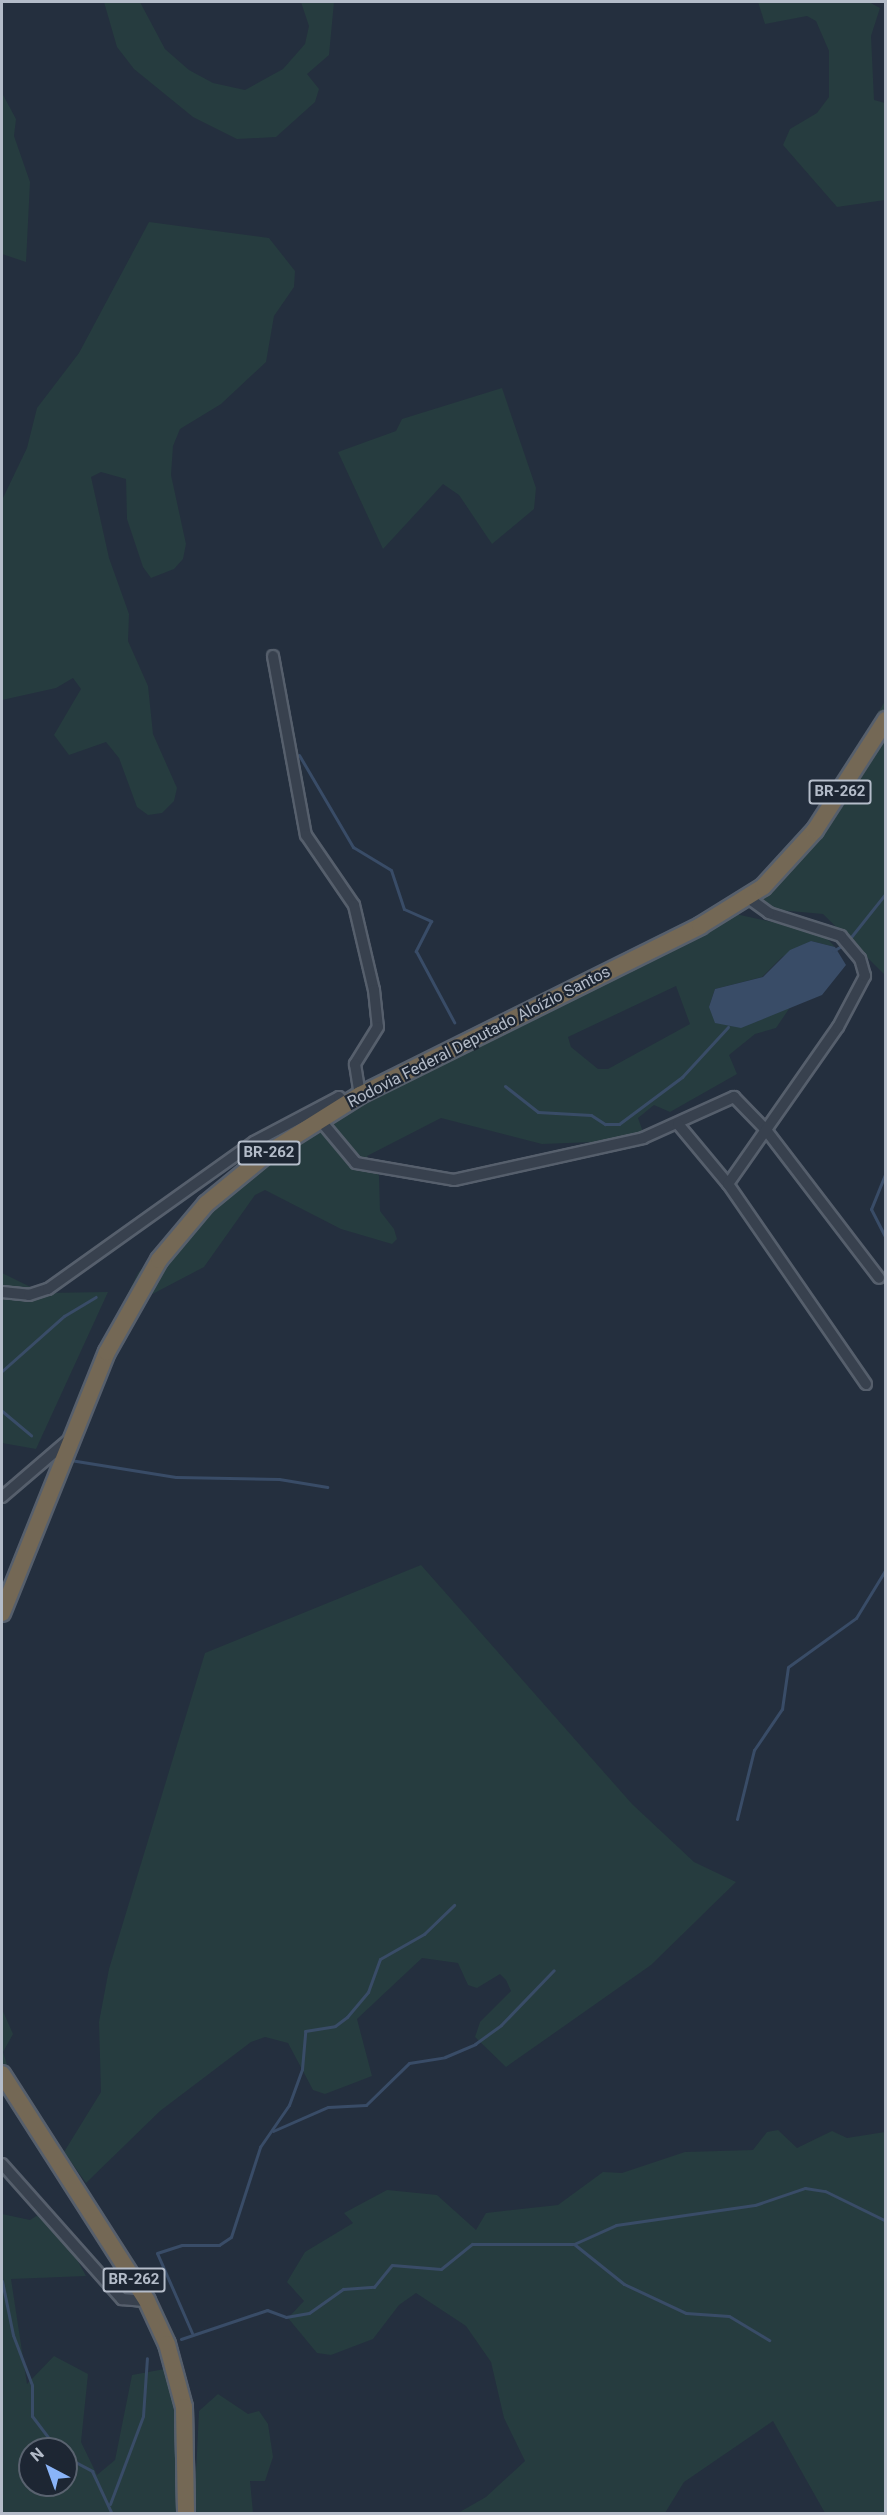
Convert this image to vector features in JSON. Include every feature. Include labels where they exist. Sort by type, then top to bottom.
[{"type":"highway","name":"Rodovia Federal Deputado Aloízio Santos","points":[[2,1613],[107,1352],[159,1260],[236,1178],[336,1107],[700,926],[747,897],[797,854],[885,720]]},
{"type":"highway","name":"BR-262","points":[[2,2074],[147,2301],[177,2373],[184,2407],[186,2514]]},
{"type":"street","points":[[2,1292],[29,1295],[62,1282],[254,1142],[336,1107],[355,1064],[378,1027],[369,963],[354,905],[306,835],[273,656]]},
{"type":"street","points":[[728,1184],[862,989],[864,966],[841,936],[769,913],[747,897]]},
{"type":"street","points":[[336,1107],[356,1163],[440,1180],[643,1138],[734,1097],[766,1130],[879,1278]]},
{"type":"street","points":[[678,1124],[728,1184],[866,1384]]},
{"type":"street","points":[[2,1497],[72,1437]]},
{"type":"street","points":[[2,2164],[122,2299],[138,2305],[147,2301]]},
{"type":"green space","points":[[104,2],[140,2],[165,49],[189,70],[213,83],[245,90],[283,69],[305,44],[309,26],[301,2],[334,2],[329,55],[307,74],[319,89],[315,102],[276,137],[237,139],[193,117],[134,69],[117,47]]},
{"type":"green space","points":[[758,2],[869,2],[880,8],[871,36],[874,100],[885,103],[885,200],[837,207],[783,145],[790,129],[817,113],[829,97],[829,51],[816,21],[807,16],[765,24]]},
{"type":"green space","points":[[2,93],[16,119],[14,136],[30,182],[26,262],[2,254]]},
{"type":"green space","points":[[149,222],[269,238],[295,271],[294,287],[274,316],[266,362],[221,404],[180,429],[173,446],[171,475],[186,544],[183,559],[174,569],[151,578],[143,567],[127,519],[126,479],[101,472],[91,477],[109,558],[129,614],[128,641],[148,686],[153,734],[177,788],[174,801],[162,813],[148,815],[137,807],[119,758],[106,742],[69,755],[54,735],[81,689],[73,678],[56,688],[2,700],[2,500],[27,448],[37,408],[79,353]]},
{"type":"green space","points":[[502,388],[536,488],[534,509],[492,544],[459,495],[443,484],[383,549],[338,452],[396,431],[402,419]]},
{"type":"green space","points":[[885,701],[885,975],[823,914],[757,908],[760,887],[799,848]]},
{"type":"green space","points":[[731,913],[822,933],[835,947],[811,941],[782,957],[762,977],[715,989],[709,1007],[756,1022],[791,1006],[776,1028],[755,1034],[729,1055],[737,1074],[670,1112],[654,1105],[638,1118],[646,1140],[542,1144],[441,1118],[367,1156],[379,1176],[380,1211],[394,1229],[397,1239],[392,1244],[341,1229],[265,1190],[255,1195],[204,1267],[143,1299],[77,1397],[138,1273],[218,1187],[277,1149],[672,948]],"holes":[[[676,986],[690,1024],[608,1069],[598,1069],[571,1047],[568,1037]]]},
{"type":"green space","points":[[2,1273],[43,1293],[108,1292],[36,1449],[2,1443]]},
{"type":"green space","points":[[421,1565],[632,1804],[694,1862],[736,1882],[651,1965],[506,2067],[475,2037],[480,2022],[511,1991],[506,1980],[500,1974],[477,1988],[468,1985],[458,1963],[422,1958],[357,2019],[372,2076],[325,2094],[313,2090],[288,2043],[265,2037],[251,2042],[160,2111],[86,2183],[64,2152],[101,2092],[99,2022],[109,1969],[205,1653]]},
{"type":"green space","points":[[2,2009],[13,2034],[3,2052],[14,2087],[2,2070]]},
{"type":"green space","points":[[778,2130],[797,2148],[832,2131],[847,2138],[885,2132],[885,2513],[825,2513],[773,2421],[684,2482],[665,2513],[458,2513],[486,2497],[525,2461],[504,2418],[491,2362],[466,2326],[416,2293],[399,2305],[373,2339],[331,2355],[317,2353],[288,2318],[304,2301],[287,2282],[305,2252],[353,2223],[344,2213],[387,2190],[437,2195],[476,2230],[486,2213],[558,2205],[603,2172],[622,2173],[685,2152],[753,2150],[767,2132]]},
{"type":"green space","points":[[49,2208],[86,2276],[11,2279],[27,2384],[54,2356],[88,2374],[81,2442],[97,2475],[115,2460],[132,2375],[170,2368],[179,2451],[177,2513],[2,2514],[2,2214],[30,2220]]},
{"type":"green space","points":[[218,2394],[248,2414],[259,2411],[268,2424],[273,2457],[265,2481],[250,2481],[253,2513],[194,2514],[199,2411]]},
{"type":"water","points":[[811,941],[835,947],[846,965],[822,995],[741,1028],[715,1023],[709,1007],[715,989],[763,977],[790,950]]},
{"type":"waterway","points":[[299,755],[353,847],[391,870],[404,909],[431,921],[416,951],[454,1022]]},
{"type":"waterway","points":[[851,937],[886,893]]},
{"type":"waterway","points":[[833,951],[843,945]]},
{"type":"waterway","points":[[505,1086],[538,1112],[591,1115],[605,1124],[619,1124],[682,1077],[728,1027]]},
{"type":"waterway","points":[[886,1172],[871,1209],[886,1239]]},
{"type":"waterway","points":[[2,1371],[64,1316],[96,1297]]},
{"type":"waterway","points":[[2,1411],[31,1435]]},
{"type":"waterway","points":[[70,1460],[176,1477],[279,1479],[327,1487]]},
{"type":"waterway","points":[[737,1819],[754,1750],[782,1709],[788,1667],[856,1618],[886,1569]]},
{"type":"waterway","points":[[192,2333],[157,2253],[182,2245],[219,2245],[231,2237],[260,2147],[289,2105],[302,2069],[305,2031],[335,2026],[347,2017],[368,1992],[380,1959],[424,1934],[454,1905]]},
{"type":"waterway","points":[[273,2131],[328,2107],[366,2105],[409,2063],[445,2057],[475,2044],[501,2025],[554,1970]]},
{"type":"waterway","points":[[181,2339],[267,2310],[286,2317],[309,2313],[343,2289],[374,2287],[392,2265],[441,2269],[472,2244],[574,2244],[616,2225],[755,2205],[805,2188],[825,2191],[886,2221]]},
{"type":"waterway","points":[[574,2244],[624,2284],[686,2313],[729,2316],[769,2340]]},
{"type":"waterway","points":[[2,2281],[13,2335],[32,2385],[32,2416],[48,2437]]},
{"type":"waterway","points":[[110,2504],[143,2416],[147,2358]]},
{"type":"waterway","points":[[78,2463],[92,2471],[112,2514]]}]
